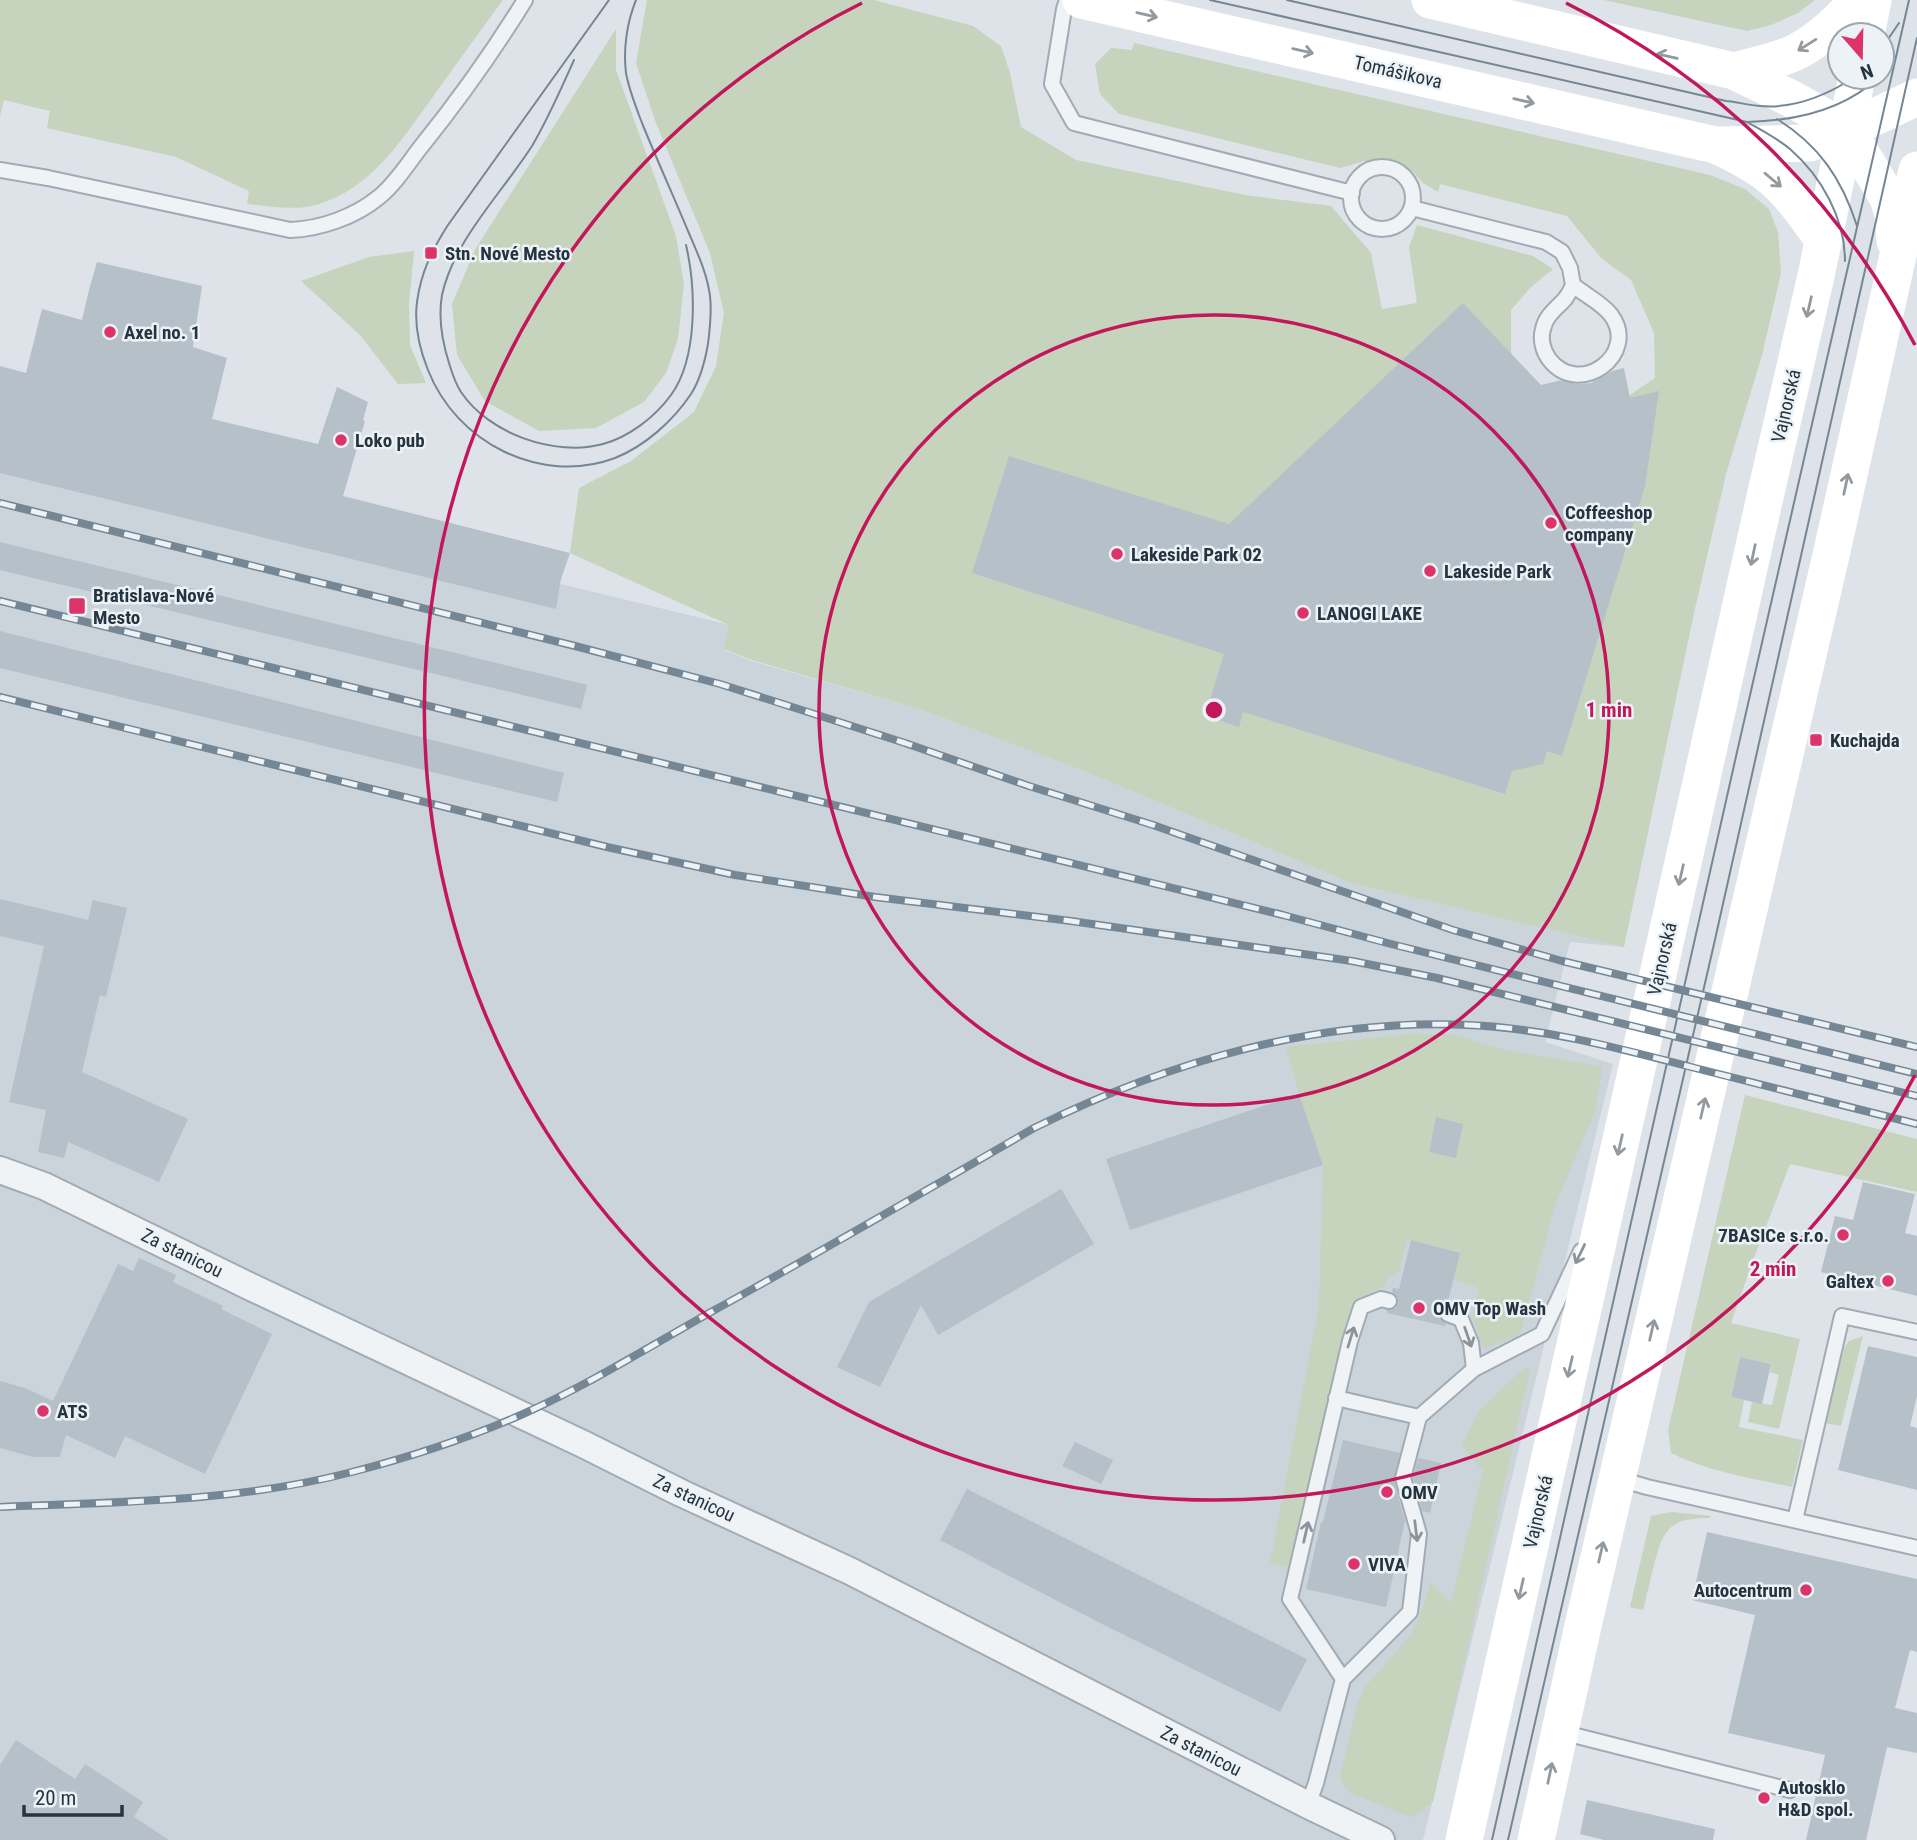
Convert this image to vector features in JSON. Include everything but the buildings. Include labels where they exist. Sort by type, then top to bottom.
[{"type":"main road","name":"Tomášikova","points":[[1081,0],[1715,145],[1770,176],[1791,197],[1824,240]]},
{"type":"main road","points":[[1430,0],[1734,71],[1790,98],[1847,130],[1888,198],[1893,214],[1896,256]]},
{"type":"main road","points":[[1734,71],[1796,52],[1817,39],[1858,0]]},
{"type":"main road","points":[[1869,21],[1873,0]]},
{"type":"main road","name":"Vajnorská","points":[[1464,1840],[1824,240],[1854,91]]},
{"type":"main road","name":"Tomášikova","points":[[1715,145],[1810,143],[1847,130],[1917,97]]},
{"type":"main road","points":[[1536,1840],[1917,170]]},
{"type":"street","name":"Za stanicou","points":[[0,1170],[44,1186],[681,1493],[850,1571],[1381,1840]]},
{"type":"lane","points":[[0,170],[289,230],[316,227],[341,219],[366,206],[389,188],[448,114],[506,32],[525,0]]},
{"type":"lane","points":[[1067,0],[1052,85],[1074,122],[1352,193]]},
{"type":"lane","points":[[1377,167],[1390,168],[1410,183],[1412,208],[1407,218],[1398,226],[1387,230],[1374,229],[1356,216],[1352,193],[1356,181],[1366,172],[1377,167]]},
{"type":"lane","points":[[1412,208],[1546,242],[1562,251],[1570,268],[1573,285],[1566,298],[1546,318],[1542,344],[1555,367],[1580,375],[1593,373],[1605,366],[1618,343],[1618,330],[1604,307],[1573,285]]},
{"type":"lane","points":[[1308,1805],[1343,1679],[1410,1612],[1419,1534],[1403,1478],[1419,1418],[1474,1369],[1542,1334],[1609,1193]]},
{"type":"lane","points":[[1343,1679],[1290,1599],[1336,1398],[1361,1307],[1381,1299],[1390,1301]]},
{"type":"lane","points":[[1448,1314],[1461,1319],[1471,1343],[1474,1369]]},
{"type":"lane","points":[[1795,1520],[1842,1316],[1917,1332]]},
{"type":"lane","points":[[1336,1398],[1419,1418]]},
{"type":"lane","points":[[1618,1479],[1647,1488],[1917,1548]]},
{"type":"lane","points":[[1560,1731],[1790,1790]]},
{"type":"shaded area","points":[[0,445],[210,499],[730,625],[724,650],[752,661],[922,710],[1084,771],[1351,883],[1624,947],[1570,942],[1545,1042],[1613,1064],[1423,1840],[0,1840]]},
{"type":"green space","points":[[0,0],[503,0],[399,143],[371,174],[336,197],[316,205],[290,208],[247,204],[249,191],[176,157],[47,128],[50,111],[4,100],[0,116]]},
{"type":"green space","points":[[647,0],[874,0],[973,26],[1001,46],[1010,73],[1021,127],[1076,160],[1245,195],[1331,206],[1371,253],[1382,309],[1417,303],[1409,247],[1417,225],[1533,256],[1553,269],[1531,287],[1511,310],[1511,352],[1532,396],[1624,399],[1655,378],[1654,333],[1631,280],[1602,259],[1567,216],[1440,184],[1438,192],[1423,183],[1411,170],[1390,159],[1365,161],[1340,168],[1119,114],[1100,94],[1095,64],[1111,48],[1132,50],[1134,43],[1710,175],[1745,189],[1769,209],[1778,232],[1781,273],[1762,355],[1726,474],[1624,947],[1351,883],[1084,771],[922,710],[752,660],[724,649],[729,625],[570,553],[579,488],[631,461],[694,412],[716,366],[724,313],[710,253],[656,123],[636,63]]},
{"type":"green space","points":[[1604,0],[1815,0],[1798,13],[1771,25],[1747,31]]},
{"type":"green space","points":[[616,29],[616,70],[676,236],[684,284],[678,339],[666,373],[644,402],[596,428],[539,431],[485,401],[457,355],[452,304],[476,248]]},
{"type":"green space","points":[[414,251],[409,304],[410,345],[426,383],[398,384],[360,335],[301,281],[369,257]]},
{"type":"green space","points":[[1412,1034],[1455,1035],[1505,1050],[1602,1067],[1595,1112],[1555,1205],[1521,1332],[1517,1336],[1485,1348],[1472,1317],[1479,1288],[1454,1280],[1460,1252],[1407,1239],[1398,1274],[1388,1277],[1383,1287],[1359,1298],[1348,1315],[1283,1602],[1280,1604],[1288,1568],[1270,1563],[1319,1306],[1323,1165],[1286,1047]]},
{"type":"green space","points":[[1745,1095],[1917,1139],[1917,1192],[1790,1164],[1752,1263],[1731,1323],[1800,1339],[1779,1429],[1748,1422],[1752,1402],[1772,1405],[1779,1375],[1770,1372],[1771,1364],[1740,1357],[1731,1397],[1744,1400],[1739,1427],[1803,1440],[1792,1487],[1715,1470],[1685,1460],[1671,1453],[1668,1430]]},
{"type":"green space","points":[[1863,1336],[1841,1426],[1825,1423],[1844,1348],[1849,1341]]},
{"type":"green space","points":[[1524,1368],[1530,1369],[1433,1802],[1411,1817],[1349,1792],[1340,1778],[1357,1705],[1365,1687],[1411,1635],[1431,1582],[1451,1603],[1483,1471],[1462,1446],[1479,1411]]},
{"type":"green space","points":[[1672,1512],[1711,1516],[1679,1522],[1672,1526],[1658,1549],[1643,1610],[1630,1607],[1651,1516]]},
{"type":"tram line","points":[[609,0],[448,225],[428,262],[421,281],[416,311],[420,346],[428,370],[441,396],[458,418],[480,437],[504,452],[530,461],[558,466],[587,465],[615,458],[658,432],[676,414],[694,389],[708,344],[711,302],[709,287],[695,247],[642,123],[627,79],[626,36],[636,0]]},
{"type":"tram line","points":[[1210,0],[1747,122],[1818,112],[1862,91]]},
{"type":"tram line","points":[[1287,0],[1726,101],[1756,106],[1785,105],[1831,91]]},
{"type":"tram line","points":[[1492,1840],[1909,0]]},
{"type":"tram line","points":[[1896,27],[1899,23]]},
{"type":"tram line","points":[[1508,1840],[1714,944],[1917,38]]},
{"type":"tram line","points":[[574,60],[532,146],[468,236],[448,275],[442,295],[441,329],[451,370],[461,392],[488,420],[524,439],[544,444],[584,447],[613,441],[632,431],[657,411],[671,395],[686,362],[693,302],[686,245]]},
{"type":"tram line","points":[[1777,119],[1805,140],[1827,165],[1844,193],[1857,226]]},
{"type":"tram line","points":[[1747,122],[1790,149],[1812,172],[1836,214],[1845,261]]},
{"type":"railway","points":[[0,503],[720,684],[1153,825],[1453,930],[1562,961],[1917,1047]]},
{"type":"railway","points":[[0,601],[1283,915],[1917,1074]]},
{"type":"railway","points":[[0,697],[607,847],[735,875],[875,897],[1071,921],[1352,961],[1437,978],[1917,1096]]},
{"type":"railway","points":[[0,1507],[133,1502],[265,1489],[352,1472],[460,1439],[523,1414],[595,1378],[1034,1128],[1137,1083],[1245,1049],[1300,1037],[1412,1025],[1468,1025],[1525,1030],[1608,1046],[1917,1124]]},
{"type":"place","name":"Stn. Nové Mesto","points":[[431,253]]},
{"type":"place","name":"Axel no. 1","points":[[110,332]]},
{"type":"place","name":"Loko pub","points":[[341,440]]},
{"type":"place","name":"Coffeeshop company","points":[[1551,523]]},
{"type":"place","name":"Lakeside Park 02","points":[[1117,554]]},
{"type":"place","name":"Lakeside Park","points":[[1430,571]]},
{"type":"place","name":"Bratislava-Nové Mesto","points":[[77,606]]},
{"type":"place","name":"LANOGI LAKE","points":[[1303,613]]},
{"type":"place","name":"Kuchajda","points":[[1816,740]]},
{"type":"place","name":"7BASICe s.r.o.","points":[[1843,1235]]},
{"type":"place","name":"Galtex","points":[[1888,1281]]},
{"type":"place","name":"OMV Top Wash","points":[[1419,1308]]},
{"type":"place","name":"ATS","points":[[43,1411]]},
{"type":"place","name":"OMV","points":[[1387,1492]]},
{"type":"place","name":"VIVA","points":[[1354,1564]]},
{"type":"place","name":"Autocentrum","points":[[1806,1590]]},
{"type":"place","name":"Autosklo H&D spol.","points":[[1764,1798]]}]
